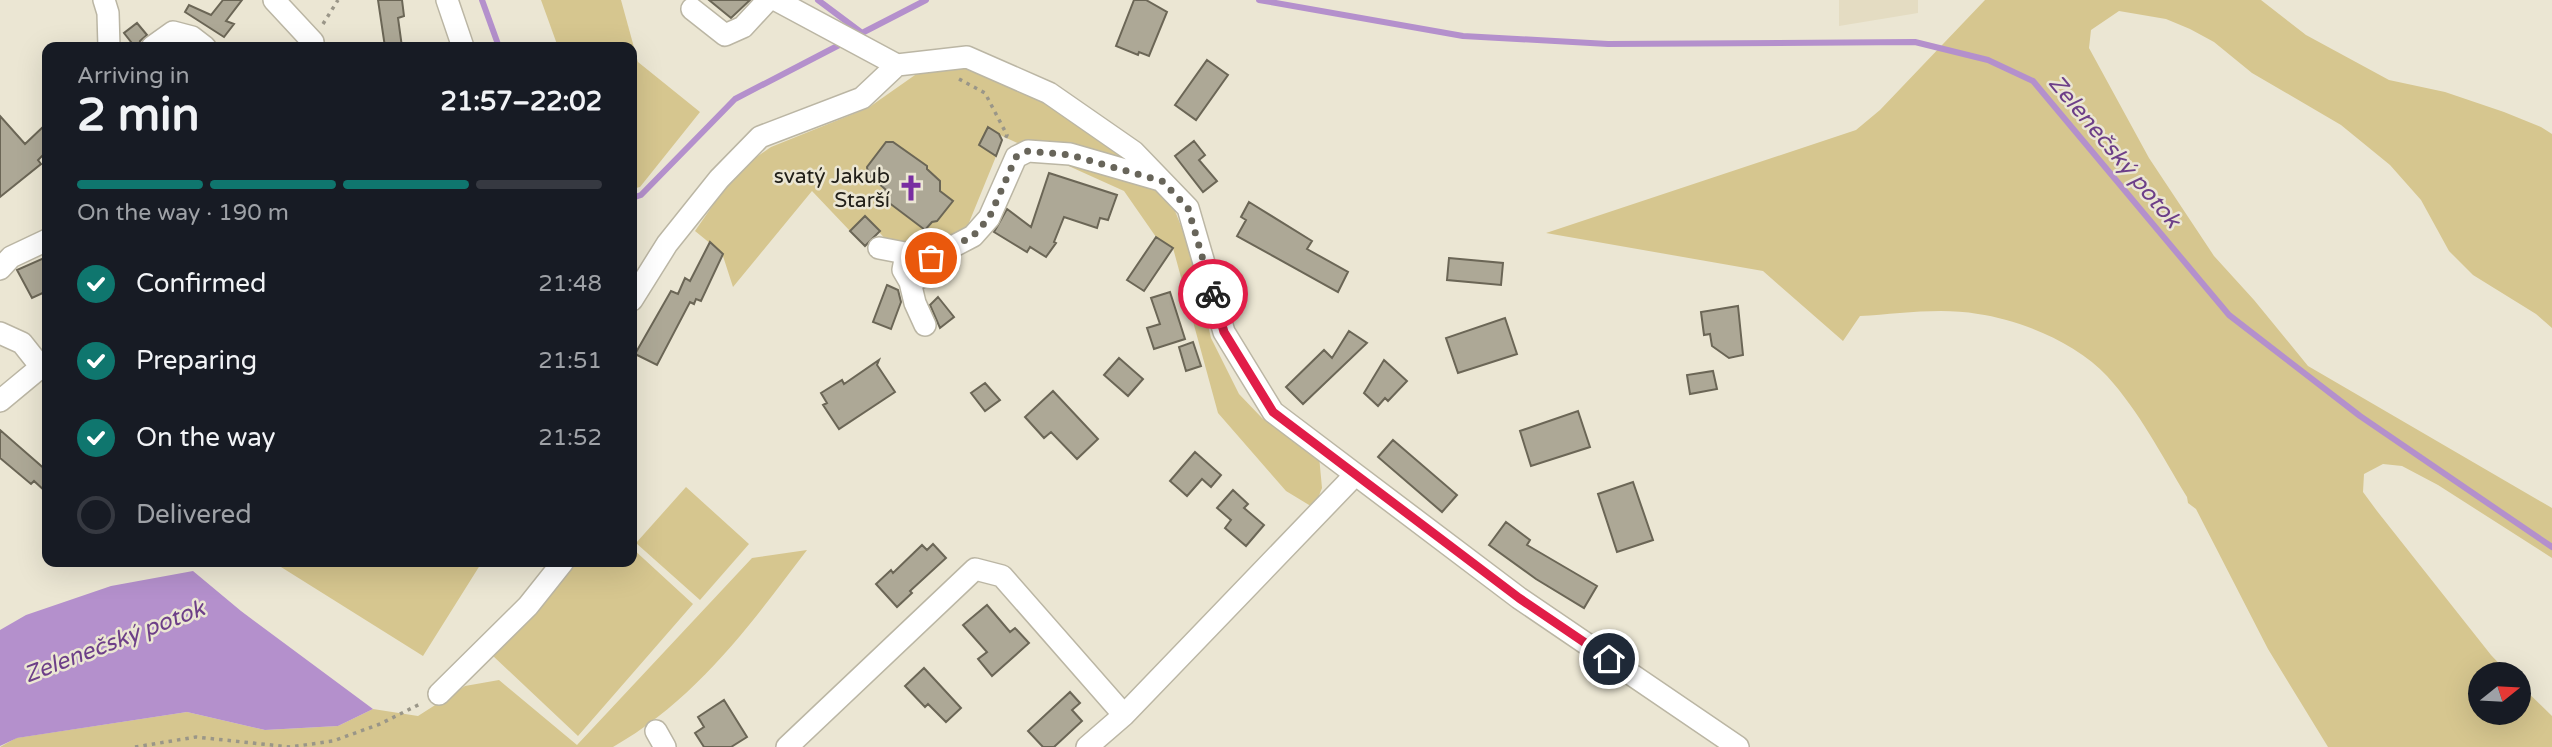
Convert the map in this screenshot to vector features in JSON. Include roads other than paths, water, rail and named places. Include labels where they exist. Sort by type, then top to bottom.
[{"type":"street","points":[[104,0],[108,13],[109,42]]},
{"type":"street","points":[[274,0],[315,38]]},
{"type":"street","points":[[447,0],[462,42]]},
{"type":"street","points":[[692,9],[725,35],[743,27],[768,0]]},
{"type":"street","points":[[776,0],[897,65],[967,57],[1049,93],[1134,152],[1188,208],[1224,332],[1273,412],[1519,598],[1738,747]]},
{"type":"street","points":[[159,42],[173,32],[192,37],[198,42]]},
{"type":"street","points":[[637,292],[667,244],[719,179],[760,137],[862,98],[897,65]]},
{"type":"street","points":[[910,282],[921,277],[931,258],[973,236],[989,218],[1016,157],[1028,151],[1070,155],[1162,181]]},
{"type":"street","points":[[0,269],[11,257],[42,242]]},
{"type":"street","points":[[879,248],[931,258]]},
{"type":"street","points":[[906,254],[903,270],[925,325]]},
{"type":"street","points":[[0,333],[22,343],[42,362]]},
{"type":"street","points":[[0,401],[42,366]]},
{"type":"street","points":[[1087,747],[1124,715],[1354,475]]},
{"type":"street","points":[[439,694],[528,606],[559,567]]},
{"type":"street","points":[[787,747],[975,569],[1002,576],[1124,715]]},
{"type":"water","points":[[193,571],[241,611],[373,709],[338,726],[265,730],[187,712],[17,738],[0,746],[0,630],[26,615],[111,586]]},
{"type":"waterway","name":"Zelenečský potok","points":[[482,0],[497,42]]},
{"type":"waterway","name":"Zelenečský potok","points":[[818,0],[862,33],[926,0]]},
{"type":"waterway","name":"Zelenečský potok","points":[[1259,0],[1463,36],[1608,44],[1915,42],[1988,60],[2033,81],[2229,315],[2360,416],[2552,547]]},
{"type":"waterway","name":"Zelenečský potok","points":[[637,196],[735,99],[845,42]]},
{"type":"place","name":"svatý Jakub Starší","points":[[911,188]]}]
